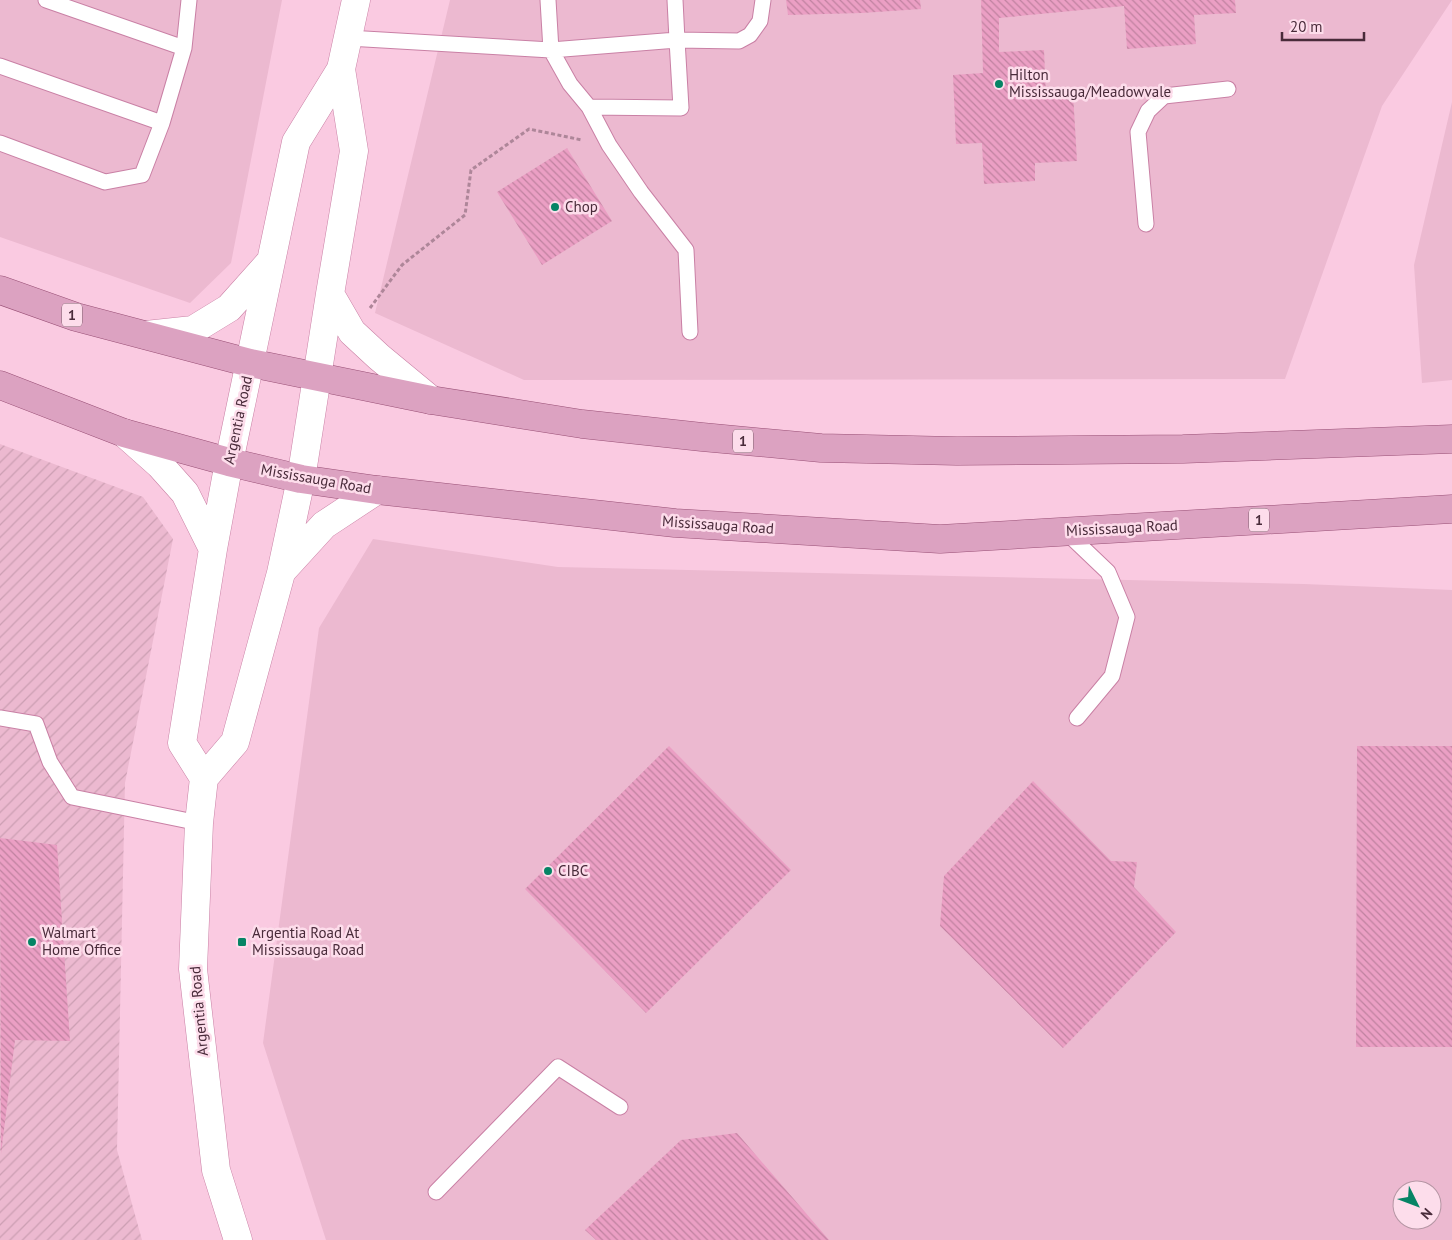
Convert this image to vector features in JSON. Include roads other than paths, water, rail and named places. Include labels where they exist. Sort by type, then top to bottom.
[{"type":"main road","name":"1","points":[[0,290],[76,317],[250,363],[318,375],[431,400],[582,424],[820,448],[1183,450],[1452,439]]},
{"type":"main road","name":"Mississauga Road","points":[[0,384],[124,433],[229,462],[301,479],[377,490],[675,523],[940,539],[1452,509]]},
{"type":"street","name":"Argentia Road","points":[[204,778],[182,743],[229,462],[296,142],[341,69],[356,0]]},
{"type":"street","name":"Argentia Road","points":[[238,1240],[216,1170],[193,969],[199,823],[204,778],[235,742],[282,572],[301,479],[354,152],[341,69]]},
{"type":"street","points":[[146,335],[193,330],[230,308],[271,260]]},
{"type":"street","points":[[330,294],[352,332],[431,400]]},
{"type":"street","points":[[124,433],[160,465],[185,493],[213,549]]},
{"type":"street","points":[[282,572],[324,526],[377,490]]},
{"type":"lane","points":[[46,0],[184,48]]},
{"type":"lane","points":[[0,143],[105,182],[142,175],[162,123],[184,48],[189,0]]},
{"type":"lane","points":[[548,0],[551,50],[570,84],[589,107],[609,145],[641,192],[686,250],[690,332]]},
{"type":"lane","points":[[589,107],[681,108],[675,0]]},
{"type":"lane","points":[[348,38],[551,50],[677,40],[739,40],[750,35],[760,22],[763,0]]},
{"type":"lane","points":[[0,66],[162,123]]},
{"type":"lane","points":[[1146,224],[1138,132],[1148,111],[1164,96],[1228,89]]},
{"type":"lane","points":[[1065,531],[1108,572],[1127,617],[1112,676],[1077,718]]},
{"type":"lane","points":[[0,718],[36,724],[50,762],[72,797],[199,823]]},
{"type":"lane","points":[[436,1192],[558,1067],[620,1107]]},
{"type":"place","name":"Hilton Mississauga/Meadowvale","points":[[999,84]]},
{"type":"place","name":"Chop","points":[[555,207]]},
{"type":"place","name":"CIBC","points":[[548,871]]},
{"type":"place","name":"Walmart Home Office","points":[[32,942]]},
{"type":"place","name":"Argentia Road At Mississauga Road","points":[[242,942]]}]
